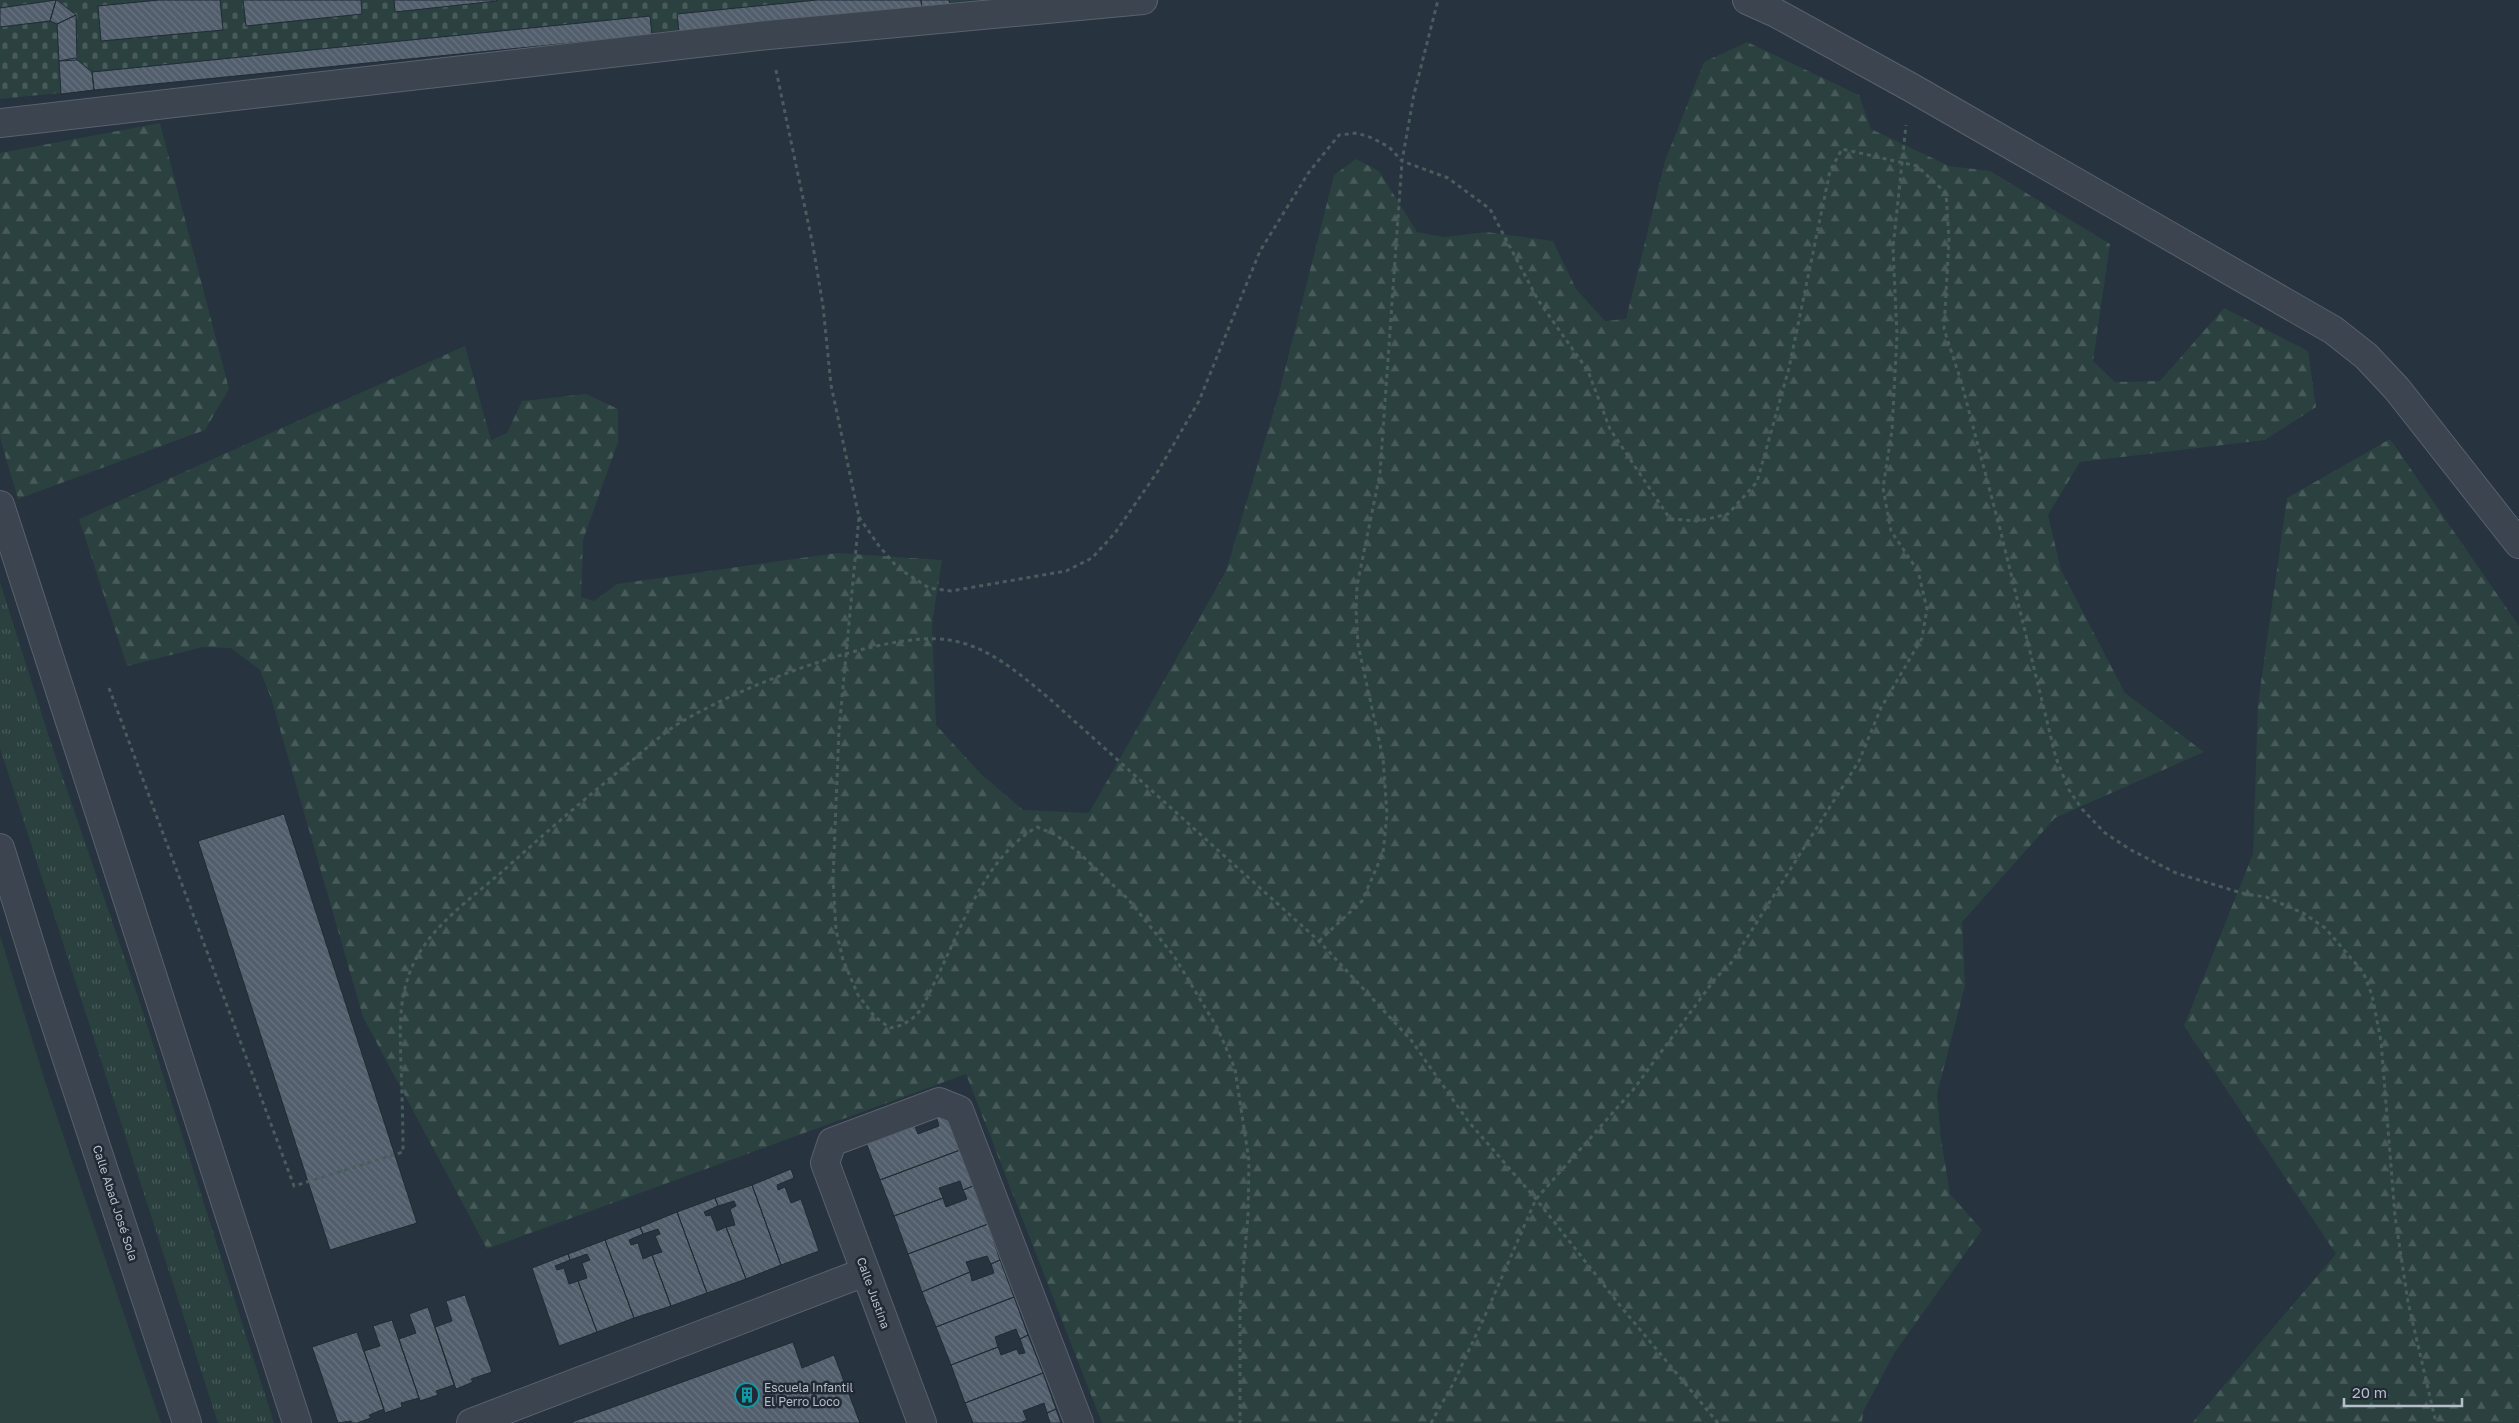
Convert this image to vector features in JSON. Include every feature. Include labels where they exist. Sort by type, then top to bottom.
[{"type":"street","points":[[0,123],[768,35],[1143,0]]},
{"type":"street","points":[[1747,0],[1776,13],[1912,88],[2333,330],[2366,356],[2397,389],[2519,544]]},
{"type":"street","points":[[0,505],[297,1423]]},
{"type":"street","name":"Calle Abad José Sola","points":[[0,848],[42,983],[188,1423]]},
{"type":"street","name":"Calle Justina","points":[[922,1423],[825,1164],[832,1142],[939,1102],[959,1110],[1079,1423]]},
{"type":"street","points":[[471,1423],[865,1272]]},
{"type":"path","points":[[1319,941],[1362,901],[1383,853],[1387,815],[1383,758],[1360,653],[1356,610],[1357,586],[1380,473],[1402,161],[1414,94],[1438,0]]},
{"type":"path","points":[[768,35],[814,246],[823,306],[830,385],[860,516],[839,730],[833,879],[836,930],[843,960],[858,995],[875,1017],[890,1028],[904,1026],[920,1010],[970,910],[996,865],[1020,837],[1037,827],[1056,835],[1078,852],[1128,899],[1174,956],[1218,1029],[1235,1068],[1249,1161],[1248,1216],[1240,1307],[1240,1423]]},
{"type":"path","points":[[1431,1423],[1454,1382],[1484,1318],[1536,1199],[1633,1090],[1715,979],[1731,963],[1859,761],[1882,708],[1922,638],[1927,609],[1918,571],[1891,531],[1883,488],[1892,430],[1897,335],[1893,248],[1900,161],[1912,88]]},
{"type":"path","points":[[860,516],[879,546],[898,568],[929,588],[951,591],[1066,571],[1092,558],[1115,533],[1158,471],[1190,416],[1203,392],[1260,252],[1309,172],[1325,150],[1340,134],[1356,133],[1389,147],[1402,161],[1448,178],[1490,209],[1538,300],[1588,371],[1610,429],[1670,519],[1699,521],[1728,514],[1757,482],[1789,368],[1830,171],[1842,149],[1918,166],[1946,193],[1949,239],[1944,329],[1961,381],[2000,529],[2056,758],[2069,790],[2082,809],[2104,833],[2130,850],[2176,873],[2245,894],[2266,897],[2304,913],[2325,928],[2363,972],[2372,995],[2381,1041],[2395,1216],[2408,1302],[2436,1423]]},
{"type":"path","points":[[109,688],[294,1186],[403,1152],[400,1023],[403,990],[413,964],[434,933],[588,796],[670,730],[705,709],[846,653],[906,640],[950,640],[974,648],[1009,665],[1319,941],[1411,1040],[1468,1121],[1536,1199],[1622,1308],[1718,1423]]},
{"type":"green space","points":[[0,0],[973,0],[0,99]]},
{"type":"green space","points":[[1747,42],[1859,95],[1871,129],[1949,166],[1990,171],[2110,244],[2093,361],[2115,382],[2160,381],[2224,308],[2308,351],[2316,407],[2265,440],[2080,462],[2048,515],[2061,570],[2125,693],[2204,752],[2055,818],[1962,922],[1965,986],[1937,1094],[1941,1139],[1950,1194],[1982,1230],[1895,1352],[1863,1412],[1862,1423],[1102,1423],[966,1074],[487,1249],[363,1017],[271,698],[260,670],[231,648],[203,647],[127,666],[79,519],[465,346],[491,440],[507,433],[522,401],[586,394],[618,409],[618,442],[583,540],[581,597],[594,601],[617,584],[837,553],[942,560],[932,624],[936,725],[981,774],[1023,810],[1089,813],[1226,571],[1279,393],[1334,175],[1356,159],[1379,171],[1417,232],[1444,237],[1486,232],[1553,241],[1576,289],[1605,321],[1626,319],[1665,161],[1704,62]]},
{"type":"green space","points":[[160,123],[229,389],[205,430],[18,499],[0,438],[0,153]]},
{"type":"green space","points":[[2390,439],[2519,626],[2519,1423],[2192,1423],[2336,1254],[2184,1026],[2253,854],[2258,704],[2287,498]]},
{"type":"green space","points":[[0,582],[49,737],[140,1003],[274,1423],[218,1423],[0,748]]},
{"type":"green space","points":[[0,935],[46,1084],[161,1423],[0,1423]]},
{"type":"building","points":[[56,0],[76,15],[57,24],[50,21]]},
{"type":"building","points":[[56,0],[50,21],[0,27],[0,8]]},
{"type":"building","points":[[159,0],[220,0],[223,30],[101,41],[98,6]]},
{"type":"building","points":[[243,0],[361,0],[362,14],[246,26]]},
{"type":"building","points":[[394,0],[497,0],[497,1],[395,12]]},
{"type":"building","points":[[817,0],[921,0],[922,9],[679,32],[677,14]]},
{"type":"building","points":[[921,0],[949,0],[950,4],[922,9]]},
{"type":"building","points":[[76,15],[77,60],[59,61],[57,24]]},
{"type":"building","points":[[650,16],[652,35],[94,90],[92,72]]},
{"type":"building","points":[[75,58],[92,72],[94,90],[61,94],[59,61]]},
{"type":"building","points":[[284,814],[417,1223],[330,1250],[198,841]]},
{"type":"building","points":[[946,1112],[960,1150],[880,1180],[866,1142],[914,1124],[918,1134],[939,1126],[936,1116]]},
{"type":"building","points":[[960,1150],[973,1186],[963,1190],[960,1181],[939,1188],[943,1198],[894,1216],[880,1180]]},
{"type":"building","points":[[791,1169],[794,1178],[777,1185],[778,1190],[785,1187],[791,1203],[801,1199],[819,1251],[781,1265],[752,1185]]},
{"type":"building","points":[[752,1185],[781,1265],[746,1279],[726,1227],[735,1225],[730,1209],[736,1206],[734,1201],[718,1206],[715,1198]]},
{"type":"building","points":[[973,1186],[988,1224],[908,1254],[894,1216],[943,1198],[946,1207],[967,1199],[963,1190]]},
{"type":"building","points":[[715,1198],[718,1206],[704,1212],[706,1216],[711,1215],[717,1231],[726,1227],[746,1279],[707,1293],[677,1212]]},
{"type":"building","points":[[677,1212],[707,1293],[671,1306],[652,1255],[662,1252],[655,1236],[660,1234],[658,1229],[643,1234],[640,1227]]},
{"type":"building","points":[[988,1224],[1000,1260],[991,1264],[987,1256],[966,1262],[970,1272],[922,1292],[908,1254]]},
{"type":"building","points":[[640,1227],[643,1234],[629,1240],[631,1245],[638,1243],[643,1259],[652,1255],[671,1306],[634,1318],[605,1240]]},
{"type":"building","points":[[605,1240],[634,1318],[597,1332],[578,1281],[587,1278],[582,1263],[590,1260],[587,1254],[570,1260],[568,1254]]},
{"type":"building","points":[[568,1254],[570,1260],[555,1266],[557,1270],[564,1268],[569,1284],[578,1281],[597,1332],[559,1346],[532,1268]]},
{"type":"building","points":[[1000,1260],[1014,1297],[936,1327],[922,1292],[970,1272],[972,1281],[994,1273],[991,1264]]},
{"type":"building","points":[[465,1295],[492,1372],[471,1379],[473,1382],[456,1389],[435,1327],[452,1321],[446,1301]]},
{"type":"building","points":[[1014,1297],[1028,1335],[1020,1339],[1016,1329],[995,1337],[998,1347],[951,1365],[936,1327]]},
{"type":"building","points":[[428,1307],[454,1385],[436,1391],[438,1395],[420,1401],[399,1339],[416,1333],[409,1314]]},
{"type":"building","points":[[392,1320],[419,1398],[401,1403],[402,1407],[385,1413],[364,1351],[380,1346],[373,1326]]},
{"type":"building","points":[[357,1332],[384,1409],[369,1415],[371,1418],[357,1423],[352,1423],[351,1421],[338,1423],[312,1347]]},
{"type":"building","points":[[1028,1335],[1043,1373],[965,1403],[951,1365],[998,1347],[1001,1355],[1017,1349],[1019,1354],[1025,1353],[1020,1339]]},
{"type":"building","name":"Escuela Infantil El Perro Loco","points":[[793,1342],[802,1368],[834,1355],[860,1423],[569,1423]]},
{"type":"building","points":[[1043,1373],[1056,1409],[1047,1413],[1044,1403],[1023,1411],[1027,1420],[1020,1423],[973,1423],[965,1403]]},
{"type":"building","points":[[1056,1409],[1061,1423],[1050,1423],[1047,1413]]},
{"type":"place","name":"Escuela Infantil El Perro Loco","points":[[747,1395]]}]
